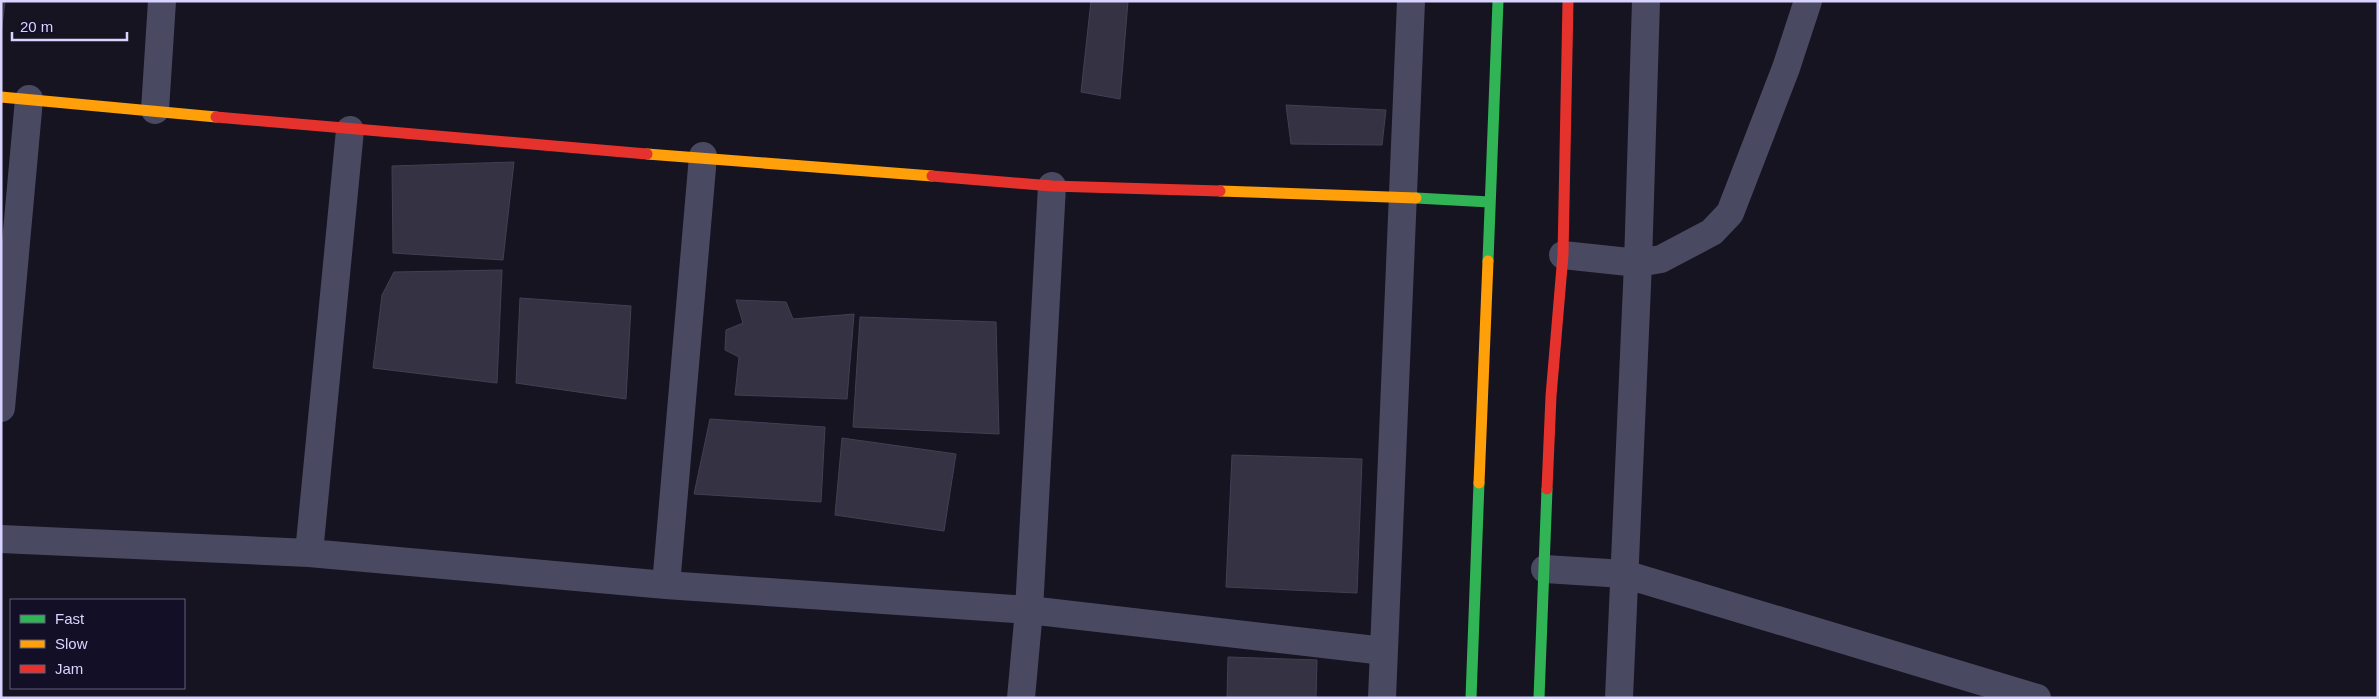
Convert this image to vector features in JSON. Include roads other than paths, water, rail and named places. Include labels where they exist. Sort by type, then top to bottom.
[{"type":"main road","points":[[1471,698],[1498,1]]},
{"type":"main road","points":[[1539,698],[1551,396],[1563,255],[1568,1]]},
{"type":"main road","points":[[1,97],[155,110],[350,130],[703,156],[1052,186],[1402,197],[1490,202]]},
{"type":"street","points":[[155,110],[162,1]]},
{"type":"street","points":[[1382,698],[1411,1]]},
{"type":"street","points":[[1619,698],[1638,263],[1646,1]]},
{"type":"street","points":[[1563,255],[1638,263],[1661,259],[1712,232],[1730,213],[1786,68],[1808,1]]},
{"type":"street","points":[[1,408],[29,99]]},
{"type":"street","points":[[309,553],[350,130]]},
{"type":"street","points":[[666,586],[703,156]]},
{"type":"street","points":[[1021,698],[1029,610],[1052,186]]},
{"type":"street","points":[[1,539],[309,553],[666,586],[1029,610],[1384,651]]},
{"type":"street","points":[[1545,569],[1624,574],[2037,698]]}]
